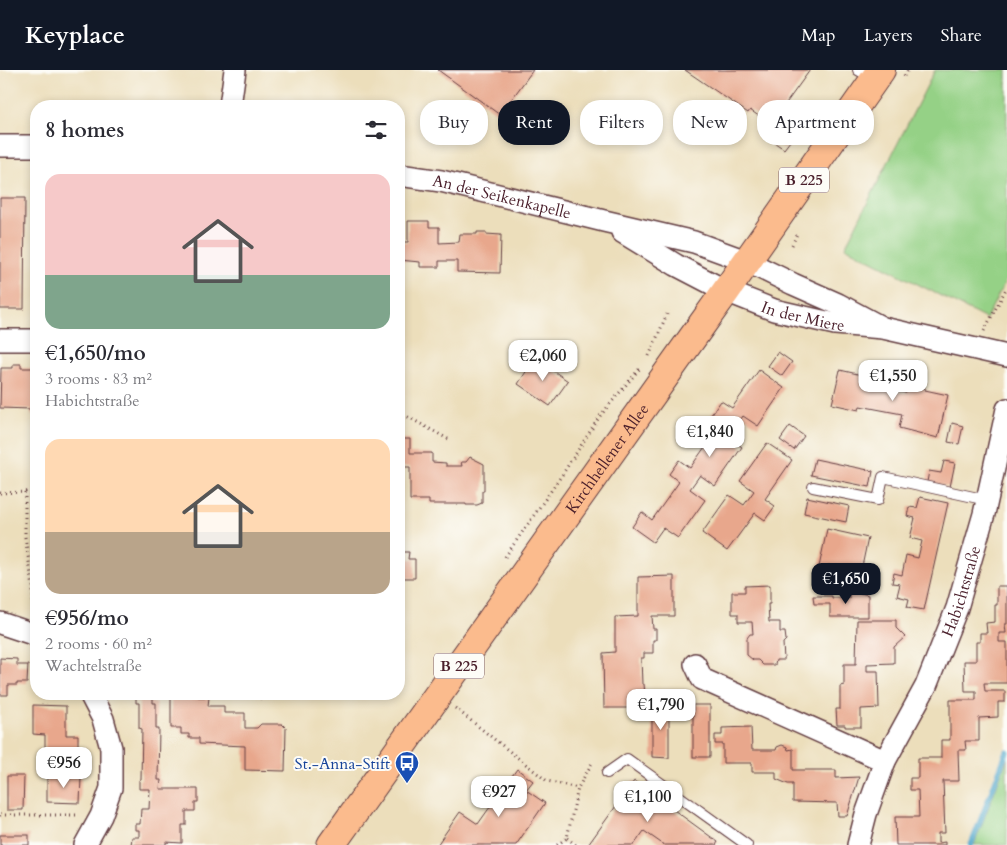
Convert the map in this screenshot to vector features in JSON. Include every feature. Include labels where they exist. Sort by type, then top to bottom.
[{"type":"main road","name":"Kirchhellener Allee","points":[[331,845],[726,291],[871,73]]},
{"type":"street","points":[[231,100],[235,70]]},
{"type":"street","points":[[0,146],[30,146]]},
{"type":"street","name":"An der Seikenkapelle","points":[[405,176],[441,180],[604,222],[694,242],[746,261]]},
{"type":"street","name":"An der Seikenkapelle","points":[[604,222],[676,265],[726,291]]},
{"type":"street","name":"In der Miere","points":[[746,261],[838,304],[883,328]]},
{"type":"street","name":"In der Miere","points":[[726,291],[774,310],[835,324],[883,328],[1007,356]]},
{"type":"street","points":[[0,340],[30,340]]},
{"type":"street","name":"Habichtstraße","points":[[858,845],[866,814],[885,761],[926,686],[958,608],[984,514],[1007,409]]},
{"type":"street","points":[[0,623],[30,632]]},
{"type":"street","points":[[695,664],[702,679],[885,761]]},
{"type":"street","points":[[84,845],[101,816],[111,788],[111,748],[103,719],[93,700]]},
{"type":"lane","points":[[813,487],[878,500],[883,477],[987,500]]},
{"type":"lane","points":[[607,773],[627,759],[747,845]]},
{"type":"path","points":[[975,349],[1007,287]]},
{"type":"path","points":[[405,415],[448,439]]},
{"type":"path","points":[[0,492],[30,492]]},
{"type":"path","points":[[25,492],[25,537],[30,568]]},
{"type":"path","points":[[455,708],[547,781],[578,788]]},
{"type":"path","points":[[557,845],[567,838],[578,788],[592,763]]},
{"type":"path","points":[[0,815],[101,816]]},
{"type":"path","points":[[567,838],[576,845]]},
{"type":"green space","points":[[935,70],[1007,70],[1007,278],[986,319],[845,247]]},
{"type":"green space","points":[[1007,759],[1007,845],[974,845]]},
{"type":"building","points":[[438,70],[533,70],[511,100],[498,100],[498,114],[488,106],[488,100],[479,100]]},
{"type":"building","points":[[685,70],[810,70],[788,100],[757,100],[757,115],[750,110],[747,112],[747,100],[729,100]]},
{"type":"building","points":[[778,145],[787,145],[784,149]]},
{"type":"building","points":[[0,198],[25,198],[24,309],[0,309]]},
{"type":"building","points":[[408,221],[429,221],[429,227],[439,227],[439,243],[459,242],[460,234],[486,232],[486,234],[501,235],[500,273],[457,272],[457,261],[439,261],[439,267],[420,267],[420,262],[405,261],[405,242],[408,242]]},
{"type":"building","points":[[778,352],[792,362],[782,376],[768,366]]},
{"type":"building","points":[[535,358],[568,381],[550,406],[518,384]]},
{"type":"building","points":[[13,364],[21,364],[21,368],[30,368],[30,409],[0,408],[1,368],[13,368]]},
{"type":"building","points":[[759,370],[784,388],[758,426],[743,416],[727,437],[742,447],[715,486],[700,475],[690,489],[705,500],[678,538],[663,528],[653,542],[632,527],[642,512],[652,520],[679,482],[669,474],[679,460],[690,468],[717,430],[706,422],[721,401],[732,408]]},
{"type":"building","points":[[840,370],[888,381],[886,389],[906,393],[909,384],[948,395],[938,438],[899,428],[902,414],[860,406],[859,410],[832,404]]},
{"type":"building","points":[[952,423],[963,426],[959,444],[948,442]]},
{"type":"building","points":[[790,426],[804,436],[794,450],[780,440]]},
{"type":"building","points":[[405,439],[410,439],[410,453],[432,453],[432,462],[446,463],[446,466],[462,466],[461,462],[466,462],[470,457],[484,464],[482,503],[477,505],[429,504],[429,500],[410,500],[410,467],[405,467]]},
{"type":"building","points":[[767,443],[792,460],[765,499],[775,506],[765,520],[755,513],[727,551],[702,533],[729,495],[744,505],[754,491],[740,481]]},
{"type":"building","points":[[815,459],[873,471],[870,487],[811,475]]},
{"type":"building","points":[[944,461],[955,463],[950,487],[927,482],[929,471],[941,473]]},
{"type":"building","points":[[807,497],[849,506],[846,522],[804,513]]},
{"type":"building","points":[[920,497],[948,503],[924,610],[907,607],[909,599],[897,596],[900,584],[892,583],[894,573],[902,575],[906,555],[918,558],[922,541],[910,538],[915,518],[907,516],[909,507],[917,508]]},
{"type":"building","points":[[827,529],[868,538],[860,576],[851,574],[852,570],[828,565],[828,569],[819,567]]},
{"type":"building","points":[[405,552],[409,552],[408,559],[415,559],[415,578],[405,578]]},
{"type":"building","points":[[674,576],[674,616],[652,616],[653,629],[656,629],[656,640],[653,640],[653,653],[644,653],[644,658],[641,658],[642,684],[644,684],[645,695],[641,695],[642,708],[604,708],[603,653],[615,652],[615,617],[638,616],[638,577]]},
{"type":"building","points":[[770,585],[769,622],[780,622],[780,632],[785,632],[786,640],[783,643],[784,660],[776,660],[775,665],[763,665],[758,660],[753,660],[747,655],[747,638],[750,634],[753,634],[752,622],[738,622],[738,614],[732,614],[732,592],[745,592],[745,586]]},
{"type":"building","points":[[997,586],[1007,586],[1006,633],[999,633],[999,642],[1007,642],[1007,683],[984,683],[985,691],[1005,691],[1005,702],[998,702],[998,717],[979,718],[979,741],[965,741],[966,750],[958,750],[959,781],[943,781],[945,833],[938,833],[938,843],[945,842],[945,845],[896,845],[895,817],[919,817],[918,790],[910,790],[910,778],[918,778],[918,758],[941,758],[941,740],[950,740],[950,700],[976,700],[976,691],[965,691],[964,661],[976,661],[976,642],[980,642],[980,633],[987,633],[986,623],[995,622]]},
{"type":"building","points":[[849,590],[868,595],[868,617],[830,617],[830,604],[814,604],[813,596],[849,598]]},
{"type":"building","points":[[857,620],[896,620],[896,628],[905,637],[894,647],[894,663],[867,664],[867,671],[878,671],[879,708],[861,709],[861,727],[845,727],[845,725],[837,725],[836,709],[840,709],[840,686],[844,685],[844,664],[856,664]]},
{"type":"building","points":[[0,658],[17,659],[17,665],[28,665],[27,683],[8,685],[8,695],[0,695]]},
{"type":"building","points":[[136,700],[153,700],[153,703],[156,703],[156,729],[159,729],[158,780],[161,780],[160,789],[198,789],[198,802],[195,802],[195,811],[186,811],[186,825],[182,825],[182,843],[166,842],[166,845],[131,845],[132,837],[139,837],[139,830],[135,830],[135,824],[140,824],[141,809],[149,809],[150,789],[139,789],[142,729],[139,728],[139,703],[136,703]]},
{"type":"building","points":[[171,700],[209,700],[208,706],[224,706],[224,713],[245,713],[245,728],[257,728],[261,724],[282,724],[286,728],[285,771],[245,770],[245,746],[199,744],[199,738],[189,738],[189,734],[181,734],[181,728],[171,728]]},
{"type":"building","points":[[33,705],[66,706],[66,735],[78,735],[78,764],[45,764],[45,735],[33,734]]},
{"type":"building","points":[[652,705],[669,705],[669,758],[652,757]]},
{"type":"building","points":[[693,705],[710,705],[710,757],[693,757]]},
{"type":"building","points":[[751,727],[752,750],[776,750],[777,747],[782,745],[787,747],[788,750],[793,749],[793,770],[836,770],[836,778],[859,777],[847,816],[838,816],[837,803],[793,802],[793,784],[776,779],[776,772],[752,772],[752,763],[723,763],[723,744],[715,744],[715,735],[722,735],[722,728]]},
{"type":"building","points":[[517,769],[533,781],[526,790],[545,803],[516,845],[437,845],[460,812],[478,824]]},
{"type":"building","points":[[7,776],[24,776],[23,810],[7,810]]},
{"type":"building","points":[[47,776],[81,777],[80,803],[47,802]]},
{"type":"building","points":[[634,781],[718,842],[716,845],[664,845],[644,831],[634,845],[588,845]]},
{"type":"building","points":[[0,835],[29,835],[29,845],[0,845]]},
{"type":"waterway","points":[[971,845],[1007,751]]},
{"type":"place","name":"St.-Anna-Stift","points":[[407,784]]}]
